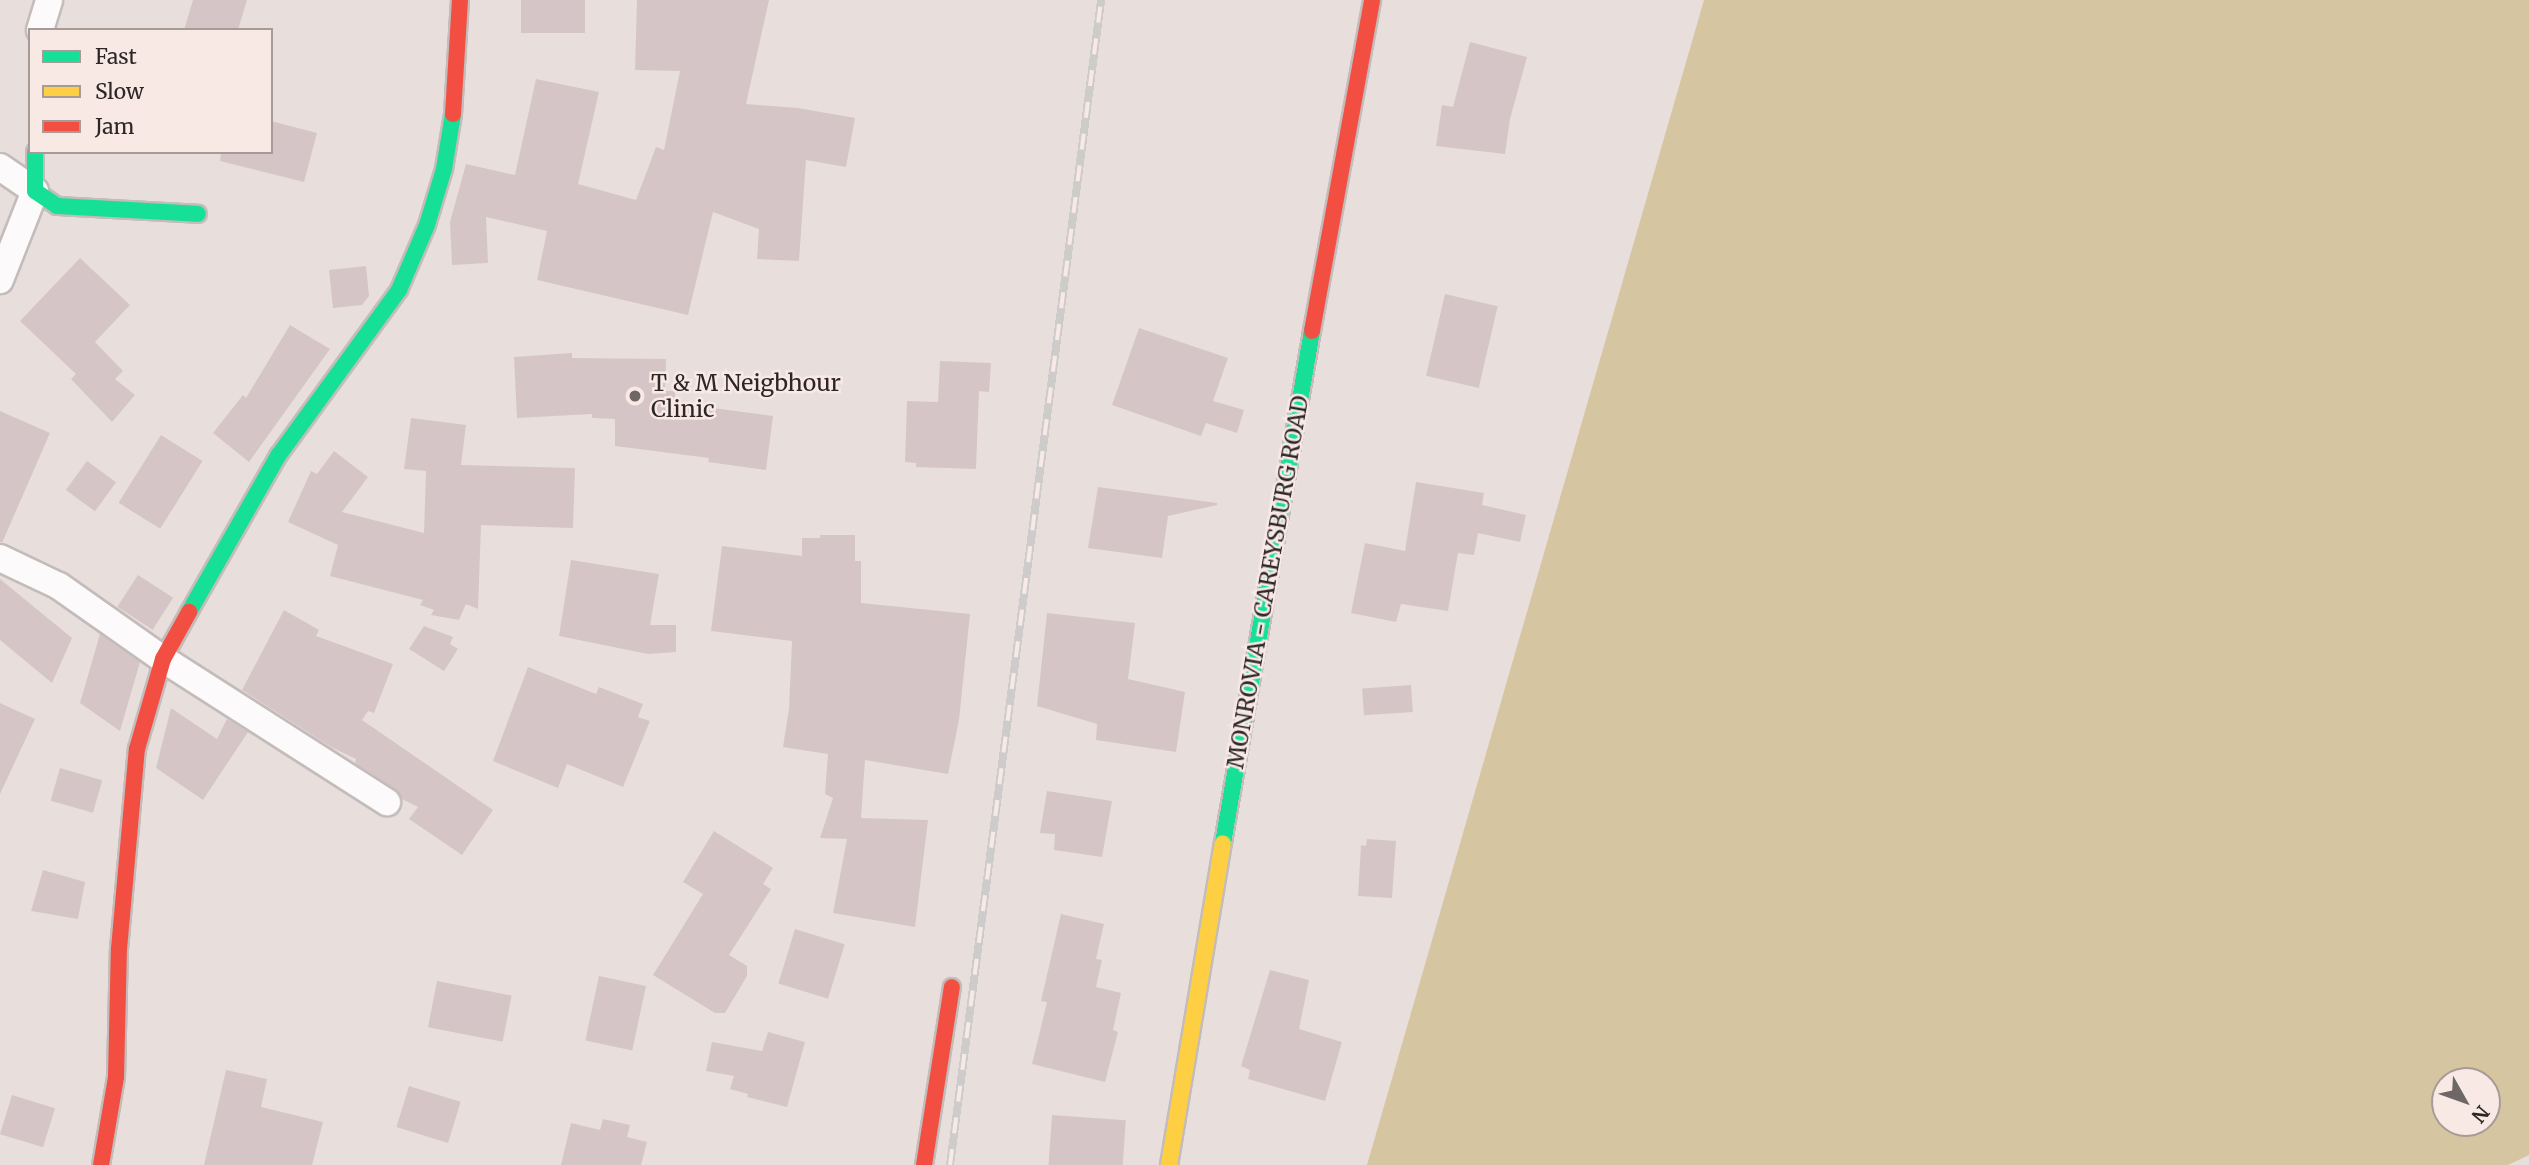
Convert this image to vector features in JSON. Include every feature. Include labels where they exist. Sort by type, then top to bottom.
[{"type":"street","points":[[41,28],[49,0]]},
{"type":"street","points":[[101,1165],[116,1077],[119,948],[137,748],[163,659],[242,515],[278,456],[399,290],[427,225],[451,133],[460,0]]},
{"type":"street","name":"MONROVIA - CAREYSBURG ROAD","points":[[1170,1165],[1275,533],[1372,0]]},
{"type":"street","points":[[0,280],[34,191],[35,154]]},
{"type":"street","points":[[0,167],[57,205],[198,214]]},
{"type":"street","points":[[0,558],[59,586],[163,659],[387,802]]},
{"type":"street","points":[[924,1165],[952,987]]},
{"type":"shaded area","points":[[1704,0],[2529,0],[2529,1155],[2508,1165],[1367,1165]]},
{"type":"building","points":[[193,0],[247,0],[239,28],[185,28]]},
{"type":"building","points":[[521,0],[585,0],[585,33],[521,33]]},
{"type":"building","points":[[637,0],[769,0],[746,104],[798,108],[855,118],[846,167],[806,160],[799,261],[757,259],[759,229],[713,212],[688,315],[537,280],[547,231],[486,217],[488,263],[452,265],[450,222],[466,164],[515,175],[536,79],[599,92],[578,184],[636,200],[656,147],[664,150],[680,71],[635,70]]},
{"type":"building","points":[[1470,42],[1527,57],[1510,119],[1505,154],[1436,146],[1442,105],[1453,107]]},
{"type":"building","points":[[273,122],[317,133],[304,182],[220,161],[221,154],[273,154]]},
{"type":"building","points":[[80,258],[130,305],[95,342],[123,371],[115,379],[135,395],[112,422],[71,379],[76,374],[20,321]]},
{"type":"building","points":[[366,266],[369,296],[362,305],[333,308],[329,270]]},
{"type":"building","points":[[1445,294],[1498,306],[1479,388],[1426,376]]},
{"type":"building","points":[[290,325],[330,349],[249,462],[213,433],[243,395],[246,398]]},
{"type":"building","points":[[1139,328],[1228,358],[1213,401],[1244,410],[1237,433],[1206,423],[1201,436],[1112,405]]},
{"type":"building","points":[[572,353],[572,358],[666,359],[665,391],[675,391],[675,403],[773,416],[766,470],[708,462],[709,458],[615,446],[615,419],[592,418],[592,414],[517,418],[514,357]]},
{"type":"building","points":[[940,361],[991,363],[989,392],[979,391],[976,469],[916,467],[916,463],[905,462],[907,401],[938,402]]},
{"type":"building","points":[[0,411],[50,433],[2,543],[0,542]]},
{"type":"building","points":[[411,418],[466,425],[461,465],[575,468],[573,528],[481,525],[478,609],[466,604],[459,620],[431,615],[434,610],[420,605],[423,600],[330,576],[338,545],[288,522],[311,471],[317,474],[334,451],[368,477],[342,512],[424,533],[426,471],[404,469]]},
{"type":"building","points":[[161,435],[203,461],[160,529],[119,503]]},
{"type":"building","points":[[87,461],[116,482],[95,511],[66,490]]},
{"type":"building","points":[[1416,482],[1484,493],[1482,505],[1526,515],[1520,542],[1478,533],[1474,555],[1458,553],[1448,611],[1401,604],[1396,622],[1351,613],[1365,543],[1405,551]]},
{"type":"building","points":[[1098,487],[1217,505],[1168,516],[1162,558],[1088,548]]},
{"type":"building","points":[[820,535],[855,535],[855,561],[861,561],[861,603],[970,614],[959,720],[948,774],[865,760],[861,818],[928,820],[915,927],[833,913],[847,839],[820,838],[833,798],[825,794],[828,754],[783,747],[789,709],[792,641],[711,631],[722,546],[802,556],[802,538],[820,538]]},
{"type":"building","points":[[571,560],[659,574],[650,625],[676,625],[676,652],[648,654],[559,636]]},
{"type":"building","points":[[138,575],[173,598],[153,630],[117,607]]},
{"type":"building","points":[[0,579],[72,638],[52,683],[0,640]]},
{"type":"building","points":[[284,610],[319,630],[316,636],[393,664],[374,713],[368,711],[362,720],[493,810],[462,855],[409,819],[418,807],[402,799],[395,789],[355,763],[356,759],[331,747],[242,690]]},
{"type":"building","points":[[1047,613],[1135,623],[1128,679],[1185,692],[1176,752],[1096,740],[1097,724],[1037,706]]},
{"type":"building","points":[[424,626],[453,637],[450,644],[458,649],[444,671],[409,649]]},
{"type":"building","points":[[100,634],[140,662],[120,731],[80,703]]},
{"type":"building","points":[[528,667],[596,694],[599,687],[643,704],[638,717],[650,721],[623,787],[567,764],[558,788],[493,761]]},
{"type":"building","points":[[1411,685],[1413,712],[1364,715],[1362,688]]},
{"type":"building","points":[[0,703],[35,719],[0,794]]},
{"type":"building","points":[[171,708],[217,739],[227,719],[248,732],[203,800],[156,768]]},
{"type":"building","points":[[60,768],[102,780],[93,813],[51,801]]},
{"type":"building","points":[[1047,791],[1112,801],[1102,857],[1054,850],[1055,834],[1040,833]]},
{"type":"building","points":[[714,831],[773,868],[763,884],[771,889],[729,955],[747,966],[747,976],[725,1013],[715,1013],[653,975],[703,894],[683,882]]},
{"type":"building","points":[[1367,839],[1396,841],[1392,898],[1358,896],[1361,845],[1366,846]]},
{"type":"building","points":[[43,870],[85,882],[78,919],[31,911]]},
{"type":"building","points":[[1061,914],[1104,924],[1096,959],[1102,960],[1096,987],[1121,993],[1113,1030],[1118,1032],[1105,1082],[1032,1064],[1047,1002],[1041,1001]]},
{"type":"building","points":[[795,929],[845,944],[828,999],[778,984]]},
{"type":"building","points":[[1270,970],[1309,980],[1299,1029],[1342,1042],[1325,1101],[1248,1079],[1250,1070],[1241,1066]]},
{"type":"building","points":[[599,976],[646,986],[632,1051],[585,1041]]},
{"type":"building","points":[[437,981],[512,996],[503,1042],[428,1027]]},
{"type":"building","points":[[768,1032],[805,1042],[787,1107],[747,1097],[748,1094],[730,1089],[734,1076],[706,1071],[712,1042],[762,1051]]},
{"type":"building","points":[[226,1070],[267,1079],[261,1107],[323,1122],[312,1165],[204,1165]]},
{"type":"building","points":[[409,1086],[461,1102],[448,1143],[396,1127]]},
{"type":"building","points":[[12,1095],[55,1108],[43,1147],[0,1134]]},
{"type":"building","points":[[1052,1115],[1126,1120],[1123,1165],[1049,1165]]},
{"type":"building","points":[[603,1119],[630,1125],[627,1137],[647,1142],[641,1165],[561,1165],[571,1123],[600,1130]]},
{"type":"railway","points":[[950,1165],[1101,0]]},
{"type":"traffic: fast","points":[[189,612],[278,456],[399,290],[427,225],[444,169],[453,114]]},
{"type":"traffic: fast","points":[[35,154],[35,191],[57,206],[198,214]]},
{"type":"traffic: fast","points":[[1223,843],[1312,331]]},
{"type":"traffic: slow","points":[[1169,1165],[1223,843]]},
{"type":"traffic: jam","points":[[453,114],[460,0]]},
{"type":"traffic: jam","points":[[1312,331],[1372,0]]},
{"type":"traffic: jam","points":[[101,1165],[116,1077],[119,949],[137,749],[163,659],[189,612]]},
{"type":"traffic: jam","points":[[924,1165],[952,987]]},
{"type":"place","name":"T & M Neigbhour Clinic","points":[[635,396]]}]
